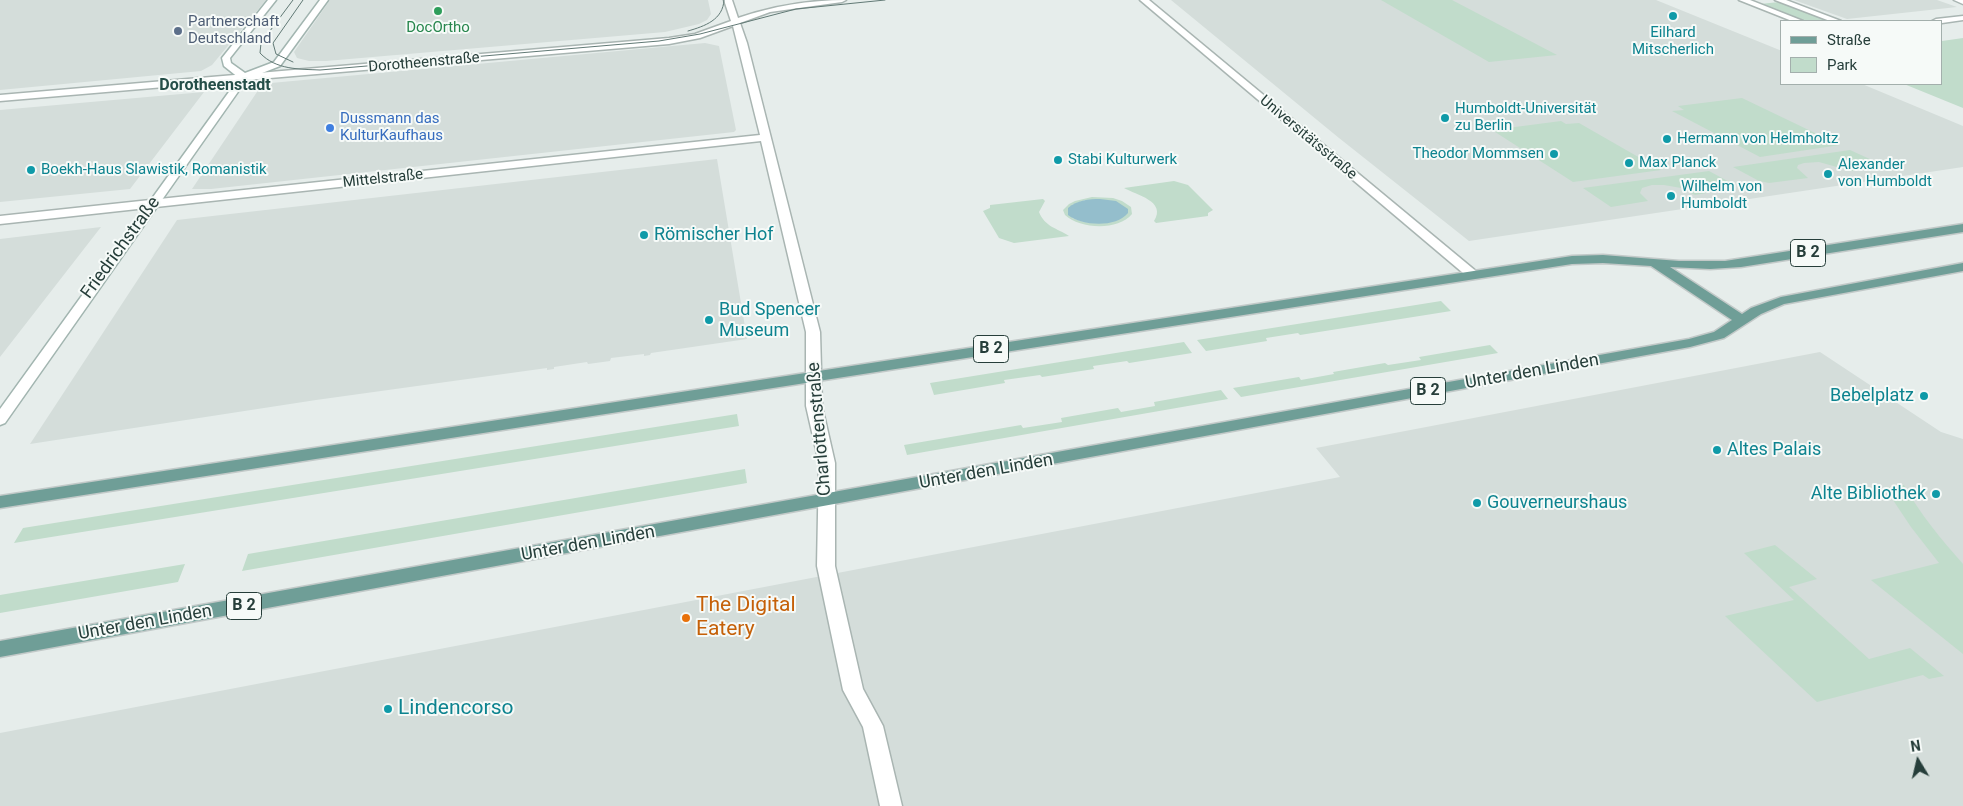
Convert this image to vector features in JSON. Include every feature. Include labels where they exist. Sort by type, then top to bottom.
[{"type":"main road","name":"B 2","points":[[0,502],[1582,259],[1610,258],[1704,265],[1750,262],[1963,228]]},
{"type":"main road","points":[[1653,262],[1741,320]]},
{"type":"main road","name":"Unter den Linden","points":[[0,649],[826,501],[1690,343],[1719,334],[1768,306],[1800,296],[1963,268]]},
{"type":"street","points":[[272,0],[226,58],[227,64],[244,77],[277,64],[324,0]]},
{"type":"street","name":"Charlottenstraße","points":[[728,0],[743,43],[813,332],[814,406],[827,462],[826,566],[853,690],[873,726],[891,806]]},
{"type":"street","name":"Dorotheenstraße","points":[[0,98],[658,43],[697,36],[779,7],[842,0]]},
{"type":"street","name":"Universitätsstraße","points":[[1144,0],[1473,275]]},
{"type":"street","points":[[1743,0],[1796,20]]},
{"type":"street","points":[[1779,0],[1834,20]]},
{"type":"street","points":[[1958,0],[1963,2]]},
{"type":"street","points":[[1943,20],[1963,18]]},
{"type":"street","name":"Friedrichstraße","points":[[0,420],[244,77]]},
{"type":"street","name":"Mittelstraße","points":[[0,220],[766,137]]},
{"type":"shaded area","points":[[0,0],[266,0],[212,65],[201,71],[0,90]]},
{"type":"shaded area","points":[[330,0],[708,0],[711,14],[707,20],[699,24],[665,32],[326,61],[309,61],[297,58],[294,52]]},
{"type":"shaded area","points":[[1171,0],[1656,0],[1780,50],[1780,85],[1864,85],[1963,126],[1963,167],[1469,241],[1339,138]]},
{"type":"shaded area","points":[[1794,0],[1937,0],[1957,7],[1847,19]]},
{"type":"shaded area","points":[[705,43],[719,46],[736,130],[734,132],[211,189],[192,189],[259,89],[271,83]]},
{"type":"shaded area","points":[[204,92],[130,189],[0,202],[0,110]]},
{"type":"shaded area","points":[[717,159],[747,339],[651,353],[644,356],[644,354],[611,358],[610,361],[588,364],[587,362],[554,367],[554,369],[547,370],[547,368],[316,400],[30,444],[177,220]]},
{"type":"shaded area","points":[[101,227],[0,357],[0,239]]},
{"type":"shaded area","points":[[1820,352],[1941,432],[1963,439],[1963,806],[0,806],[0,733],[1340,477],[1316,448]]},
{"type":"green space","points":[[1381,0],[1452,0],[1557,55],[1489,62]]},
{"type":"green space","points":[[1779,2],[1828,20],[1803,20],[1760,4]]},
{"type":"green space","points":[[1963,38],[1963,108],[1906,85],[1943,85],[1943,41]]},
{"type":"green space","points":[[1742,98],[1840,145],[1760,157],[1672,111],[1684,110],[1678,106]]},
{"type":"green space","points":[[1561,121],[1566,124],[1579,123],[1661,170],[1573,182],[1492,130]]},
{"type":"green space","points":[[1850,150],[1885,166],[1851,171],[1819,162],[1804,163],[1798,165],[1797,168],[1808,178],[1769,183],[1759,181],[1733,167]]},
{"type":"green space","points":[[1709,171],[1735,185],[1735,188],[1695,195],[1681,188],[1652,185],[1642,188],[1640,193],[1648,201],[1611,207],[1583,188]]},
{"type":"green space","points":[[1174,181],[1188,185],[1213,210],[1208,213],[1208,216],[1156,223],[1154,221],[1157,214],[1153,204],[1142,196],[1124,188]]},
{"type":"green space","points":[[1092,197],[1113,198],[1131,207],[1132,214],[1118,223],[1109,225],[1099,226],[1080,223],[1065,215],[1063,210],[1075,201]],"holes":[[[1085,200],[1104,223],[1084,222],[1072,218],[1072,205]]]},
{"type":"green space","points":[[1043,199],[1045,201],[1039,212],[1042,217],[1048,224],[1069,236],[1014,243],[999,238],[983,211],[990,208],[990,205]]},
{"type":"green space","points":[[1441,301],[1451,311],[1300,335],[1298,333],[1266,338],[1267,341],[1206,351],[1197,340]]},
{"type":"green space","points":[[1184,342],[1192,353],[1129,363],[1127,361],[1093,366],[1094,369],[1042,377],[1040,375],[1004,380],[1005,383],[934,395],[930,383]]},
{"type":"green space","points":[[1490,345],[1498,353],[1241,397],[1233,388],[1299,377],[1301,380],[1385,363],[1388,365],[1421,360],[1419,357]]},
{"type":"green space","points":[[1221,390],[1228,399],[907,455],[904,445],[1021,425],[1023,428],[1062,422],[1061,418],[1118,408],[1121,412],[1155,406],[1154,402]]},
{"type":"green space","points":[[737,414],[739,426],[14,543],[23,528]]},
{"type":"green space","points":[[745,469],[747,483],[242,571],[248,554]]},
{"type":"green space","points":[[1904,485],[1931,526],[1963,564],[1963,654],[1871,580],[1939,563],[1911,527],[1885,488]]},
{"type":"green space","points":[[1775,545],[1817,579],[1789,587],[1869,659],[1910,648],[1944,676],[1929,679],[1923,675],[1817,702],[1725,616],[1794,600],[1744,553]]},
{"type":"green space","points":[[185,564],[178,582],[0,613],[0,595]]},
{"type":"water","points":[[1100,199],[1116,201],[1128,209],[1128,213],[1116,221],[1099,224],[1074,219],[1068,215],[1068,208],[1075,203]]},
{"type":"tram line","points":[[293,0],[261,43],[260,53],[266,59],[280,66],[320,70],[659,41],[700,34],[796,9],[885,0]]},
{"type":"tram line","points":[[293,62],[276,54],[273,43],[303,0]]},
{"type":"tram line","points":[[688,31],[701,27],[717,17],[723,7],[724,0]]},
{"type":"place","name":"DocOrtho","points":[[438,11]]},
{"type":"place","name":"Eilhard Mitscherlich","points":[[1673,16]]},
{"type":"place","name":"Partnerschaft Deutschland","points":[[178,31]]},
{"type":"place","name":"Humboldt-Universität zu Berlin","points":[[1445,118]]},
{"type":"place","name":"Dussmann das KulturKaufhaus","points":[[330,128]]},
{"type":"place","name":"Hermann von Helmholtz","points":[[1667,139]]},
{"type":"place","name":"Theodor Mommsen","points":[[1554,154]]},
{"type":"place","name":"Stabi Kulturwerk","points":[[1058,160]]},
{"type":"place","name":"Max Planck","points":[[1629,163]]},
{"type":"place","name":"Boekh-Haus Slawistik, Romanistik","points":[[31,170]]},
{"type":"place","name":"Alexander von Humboldt","points":[[1828,174]]},
{"type":"place","name":"Wilhelm von Humboldt","points":[[1671,196]]},
{"type":"place","name":"Römischer Hof","points":[[644,235]]},
{"type":"place","name":"Bud Spencer Museum","points":[[709,320]]},
{"type":"place","name":"Bebelplatz","points":[[1924,396]]},
{"type":"place","name":"Altes Palais","points":[[1717,450]]},
{"type":"place","name":"Alte Bibliothek","points":[[1936,494]]},
{"type":"place","name":"Gouverneurshaus","points":[[1477,503]]},
{"type":"place","name":"The Digital Eatery","points":[[686,618]]},
{"type":"place","name":"Lindencorso","points":[[388,709]]},
{"type":"district","name":"Dorotheenstadt","points":[[215,86]]}]
